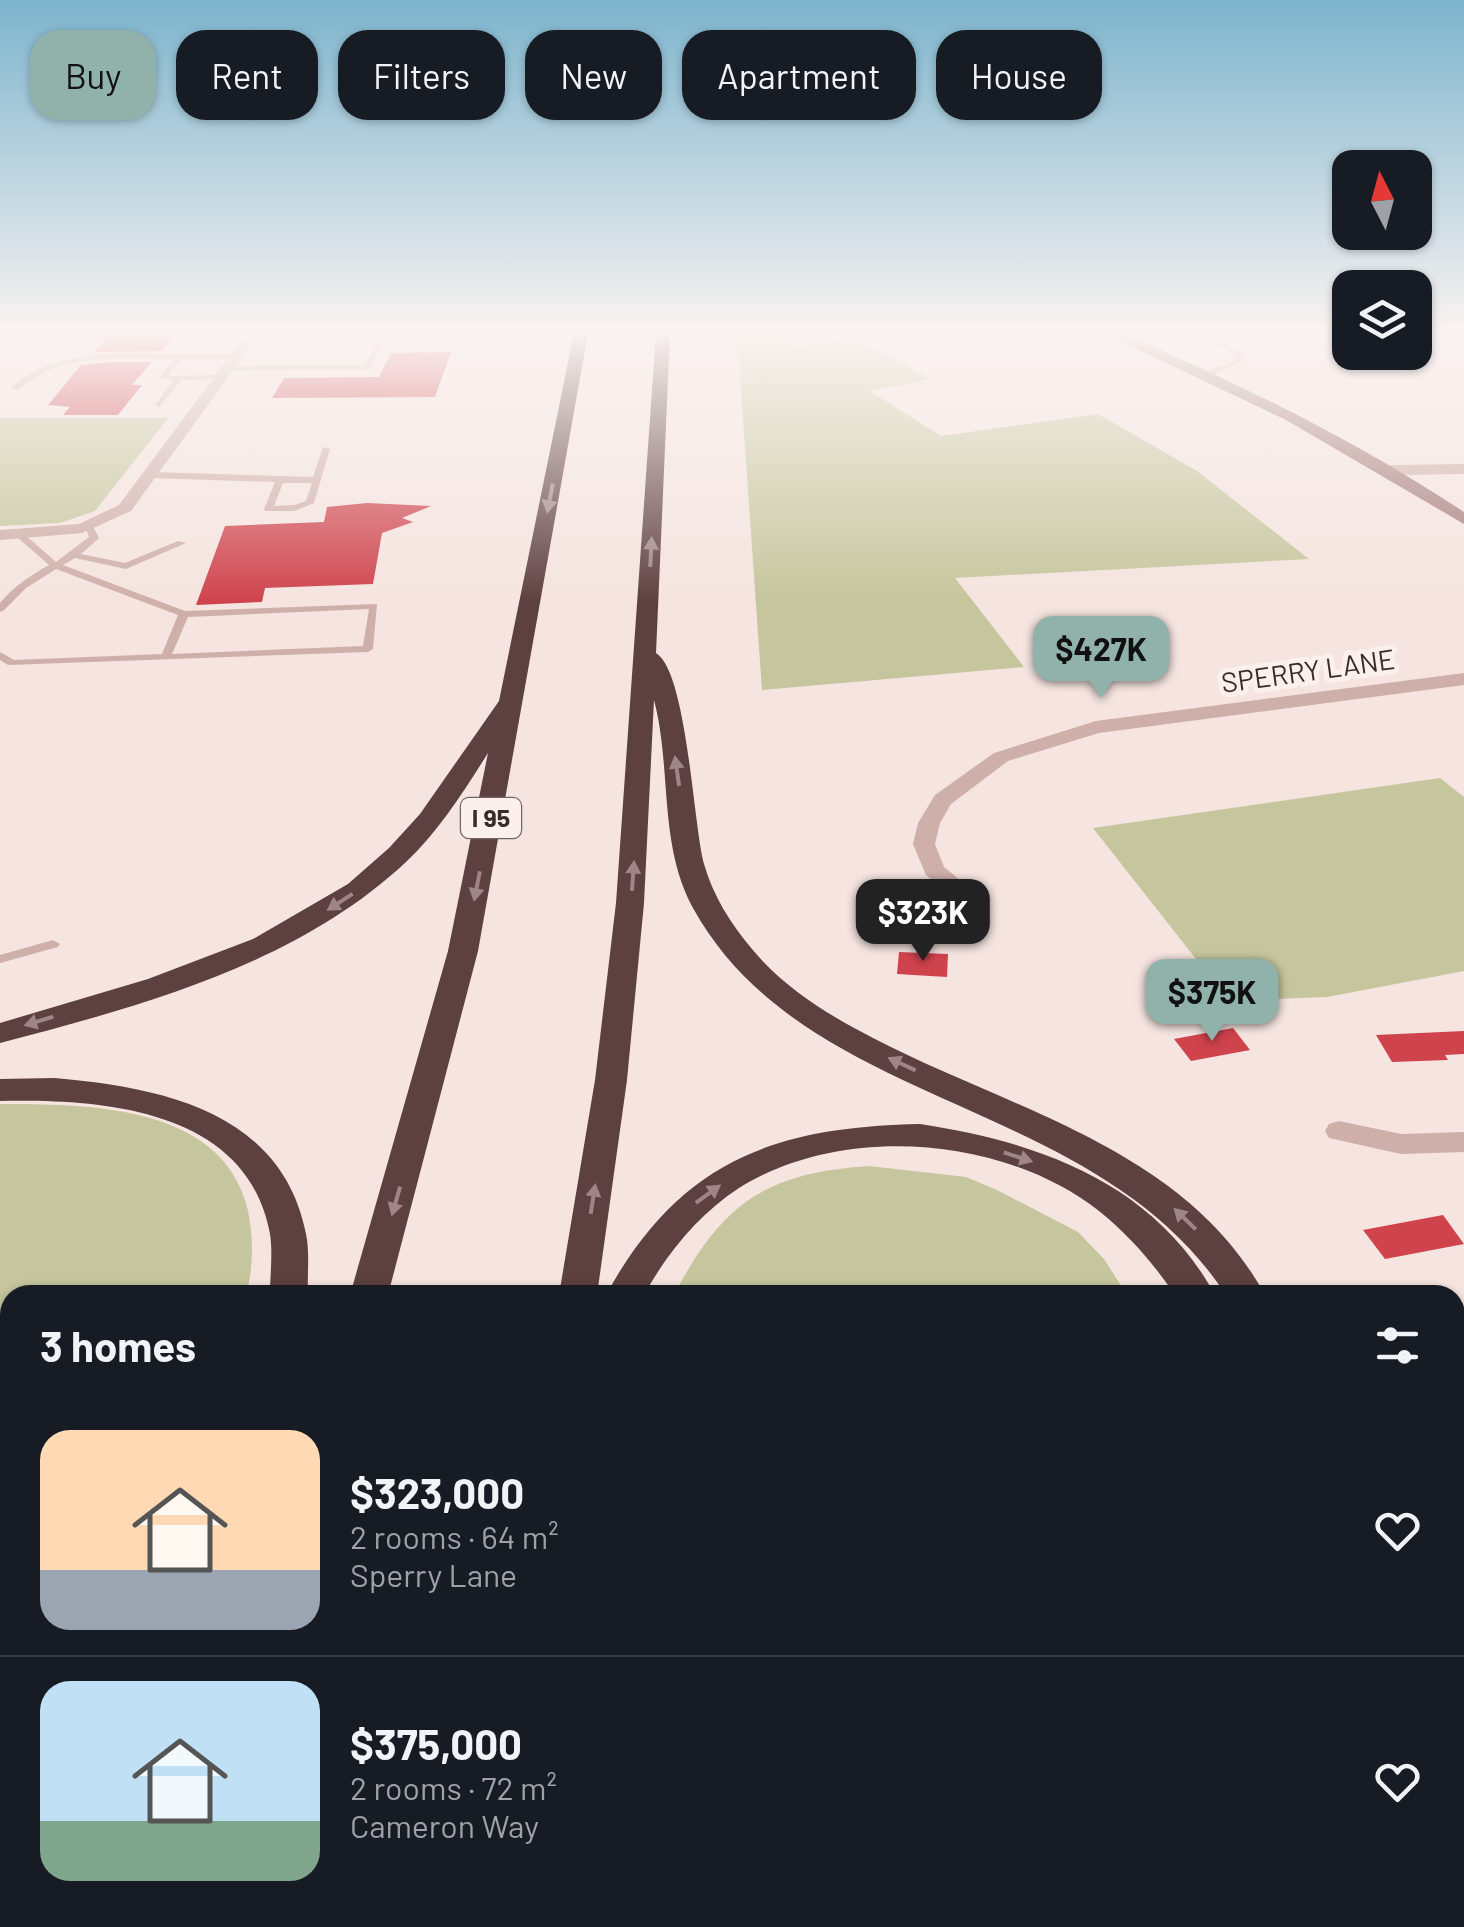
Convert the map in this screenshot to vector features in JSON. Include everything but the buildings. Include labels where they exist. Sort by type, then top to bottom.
[{"type":"highway","name":"I 95","points":[[371,1285],[464,951],[564,423]]},
{"type":"highway","points":[[579,1285],[623,976],[657,423]]},
{"type":"highway","points":[[646,641],[670,714],[694,877],[713,919],[743,957],[792,1001],[850,1038],[1134,1178],[1192,1226],[1238,1285]]},
{"type":"highway","points":[[0,1033],[220,962],[289,932],[349,897],[415,837],[514,695]]},
{"type":"highway","points":[[0,1090],[68,1090],[141,1098],[188,1113],[228,1135],[255,1160],[280,1203],[291,1252],[290,1285]]},
{"type":"highway","points":[[631,1285],[674,1223],[733,1176],[814,1145],[899,1136],[986,1147],[1074,1180],[1126,1214],[1156,1241],[1189,1285]]},
{"type":"main road","points":[[1307,423],[1391,470],[1464,519]]},
{"type":"street","points":[[0,535],[89,526],[125,508],[190,423]]},
{"type":"street","points":[[1391,470],[1464,469]]},
{"type":"street","name":"SPERRY LANE","points":[[970,900],[934,870],[924,844],[929,823],[943,800],[1001,757],[1096,727],[1464,678]]},
{"type":"street","points":[[1339,1132],[1401,1144],[1464,1142]]},
{"type":"lane","points":[[280,480],[268,508],[308,505],[326,449]]},
{"type":"lane","points":[[152,476],[316,480]]},
{"type":"lane","points":[[0,608],[16,587],[74,555],[94,538],[89,526]]},
{"type":"lane","points":[[0,655],[12,663],[368,649],[374,606],[184,614],[54,565],[20,534]]},
{"type":"lane","points":[[74,555],[126,566],[182,544]]},
{"type":"lane","points":[[166,658],[184,614]]},
{"type":"lane","points":[[0,958],[53,944]]},
{"type":"green space","points":[[0,423],[164,423],[95,511],[60,523],[0,526]]},
{"type":"green space","points":[[743,423],[920,423],[941,436],[1034,423],[1114,423],[1197,471],[1309,559],[955,578],[1024,667],[762,690]]},
{"type":"green space","points":[[1440,778],[1464,797],[1464,971],[1327,997],[1229,1001],[1093,828]]},
{"type":"green space","points":[[0,1104],[108,1109],[178,1128],[207,1146],[231,1170],[246,1203],[252,1237],[248,1285],[0,1285]]},
{"type":"green space","points":[[869,1166],[966,1177],[1078,1232],[1104,1259],[1121,1285],[680,1285],[710,1237],[751,1199],[802,1176]]}]
